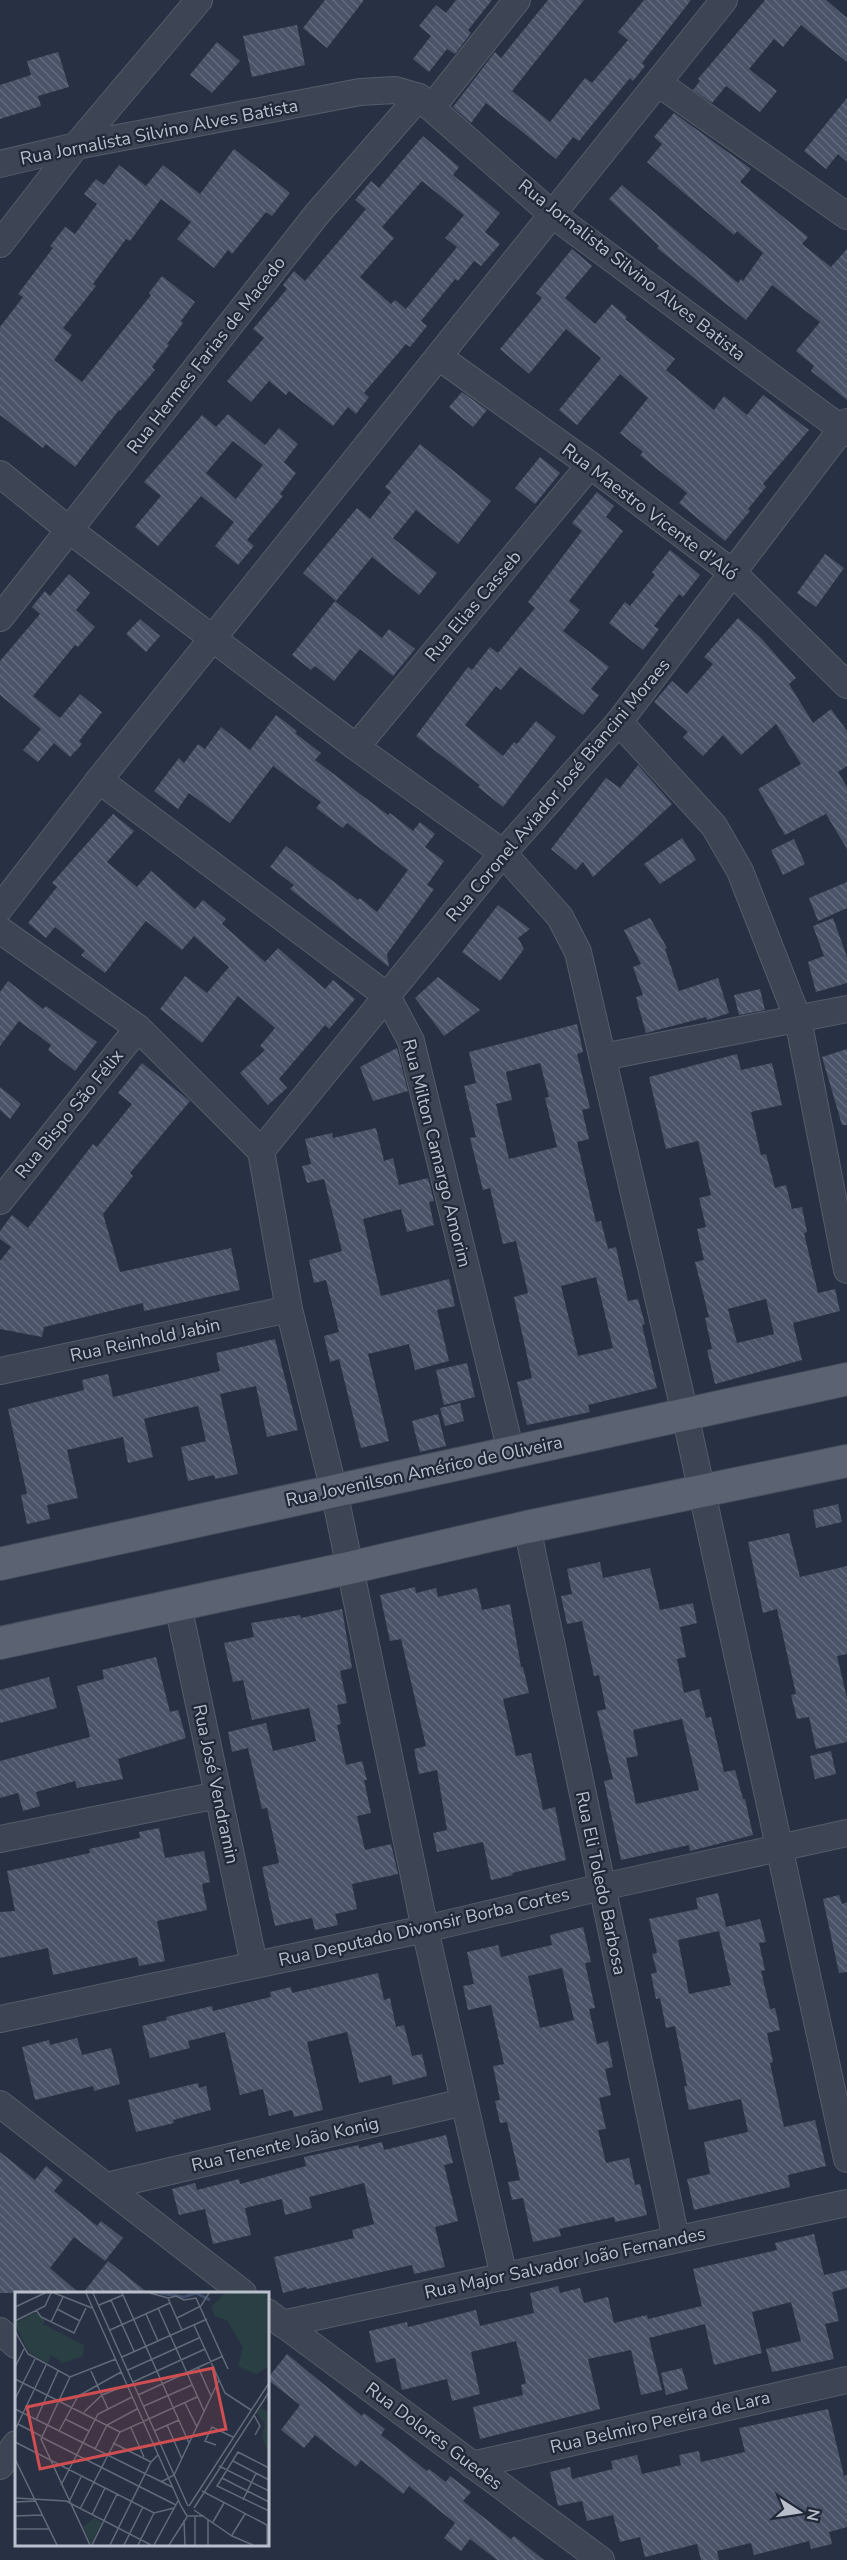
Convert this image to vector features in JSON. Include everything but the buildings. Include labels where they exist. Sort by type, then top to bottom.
[{"type":"main road","name":"Rua Jovenilson Américo de Oliveira","points":[[0,1564],[847,1379]]},
{"type":"main road","points":[[0,1643],[527,1527],[847,1461]]},
{"type":"street","points":[[0,244],[76,146],[199,0]]},
{"type":"street","name":"Rua Hermes Farias de Macedo","points":[[0,618],[316,214],[426,102],[517,0]]},
{"type":"street","points":[[0,908],[99,780],[724,0]]},
{"type":"street","points":[[658,83],[847,216]]},
{"type":"street","name":"Rua Jornalista Silvino Alves Batista","points":[[0,164],[76,146],[360,92],[394,90],[426,102],[553,214],[845,428]]},
{"type":"street","name":"Rua Maestro Vicente d'Aló","points":[[440,357],[590,465],[733,573],[847,685]]},
{"type":"street","name":"Rua Coronel Aviador José Biancini Moraes","points":[[261,1151],[503,854],[619,722],[845,428]]},
{"type":"street","name":"Rua Elias Casseb","points":[[356,747],[590,465]]},
{"type":"street","points":[[0,474],[68,529],[356,747],[503,854],[560,917],[578,952],[685,1414],[847,2159]]},
{"type":"street","points":[[619,722],[714,826],[740,871],[798,1019],[847,1270]]},
{"type":"street","name":"Rua Milton Camargo Amorim","points":[[99,780],[387,996],[411,1041],[511,1452]]},
{"type":"street","points":[[0,930],[138,1028],[261,1151],[290,1309],[334,1491],[424,1929],[504,2277]]},
{"type":"street","points":[[603,1057],[847,1009]]},
{"type":"street","name":"Rua Bispo São Félix","points":[[0,1201],[138,1028]]},
{"type":"street","name":"Rua Reinhold Jabin","points":[[0,1371],[290,1309]]},
{"type":"street","name":"Rua Eli Toledo Barbosa","points":[[527,1527],[676,2239]]},
{"type":"street","name":"Rua José Vendramin","points":[[178,1605],[254,1964]]},
{"type":"street","points":[[0,1839],[218,1795]]},
{"type":"street","name":"Rua Deputado Divonsir Borba Cortes","points":[[0,2019],[424,1929],[847,1833]]},
{"type":"street","name":"Rua Tenente João Konig","points":[[107,2186],[464,2102]]},
{"type":"street","points":[[0,2104],[242,2292]]},
{"type":"street","name":"Rua Major Salvador João Fernandes","points":[[275,2318],[504,2277],[847,2203]]},
{"type":"street","name":"Rua Dolores Guedes","points":[[275,2318],[601,2560]]},
{"type":"street","points":[[0,2331],[15,2344]]},
{"type":"street","name":"Rua Belmiro Pereira de Lara","points":[[472,2465],[847,2380]]},
{"type":"street","points":[[0,2466],[15,2445]]}]
